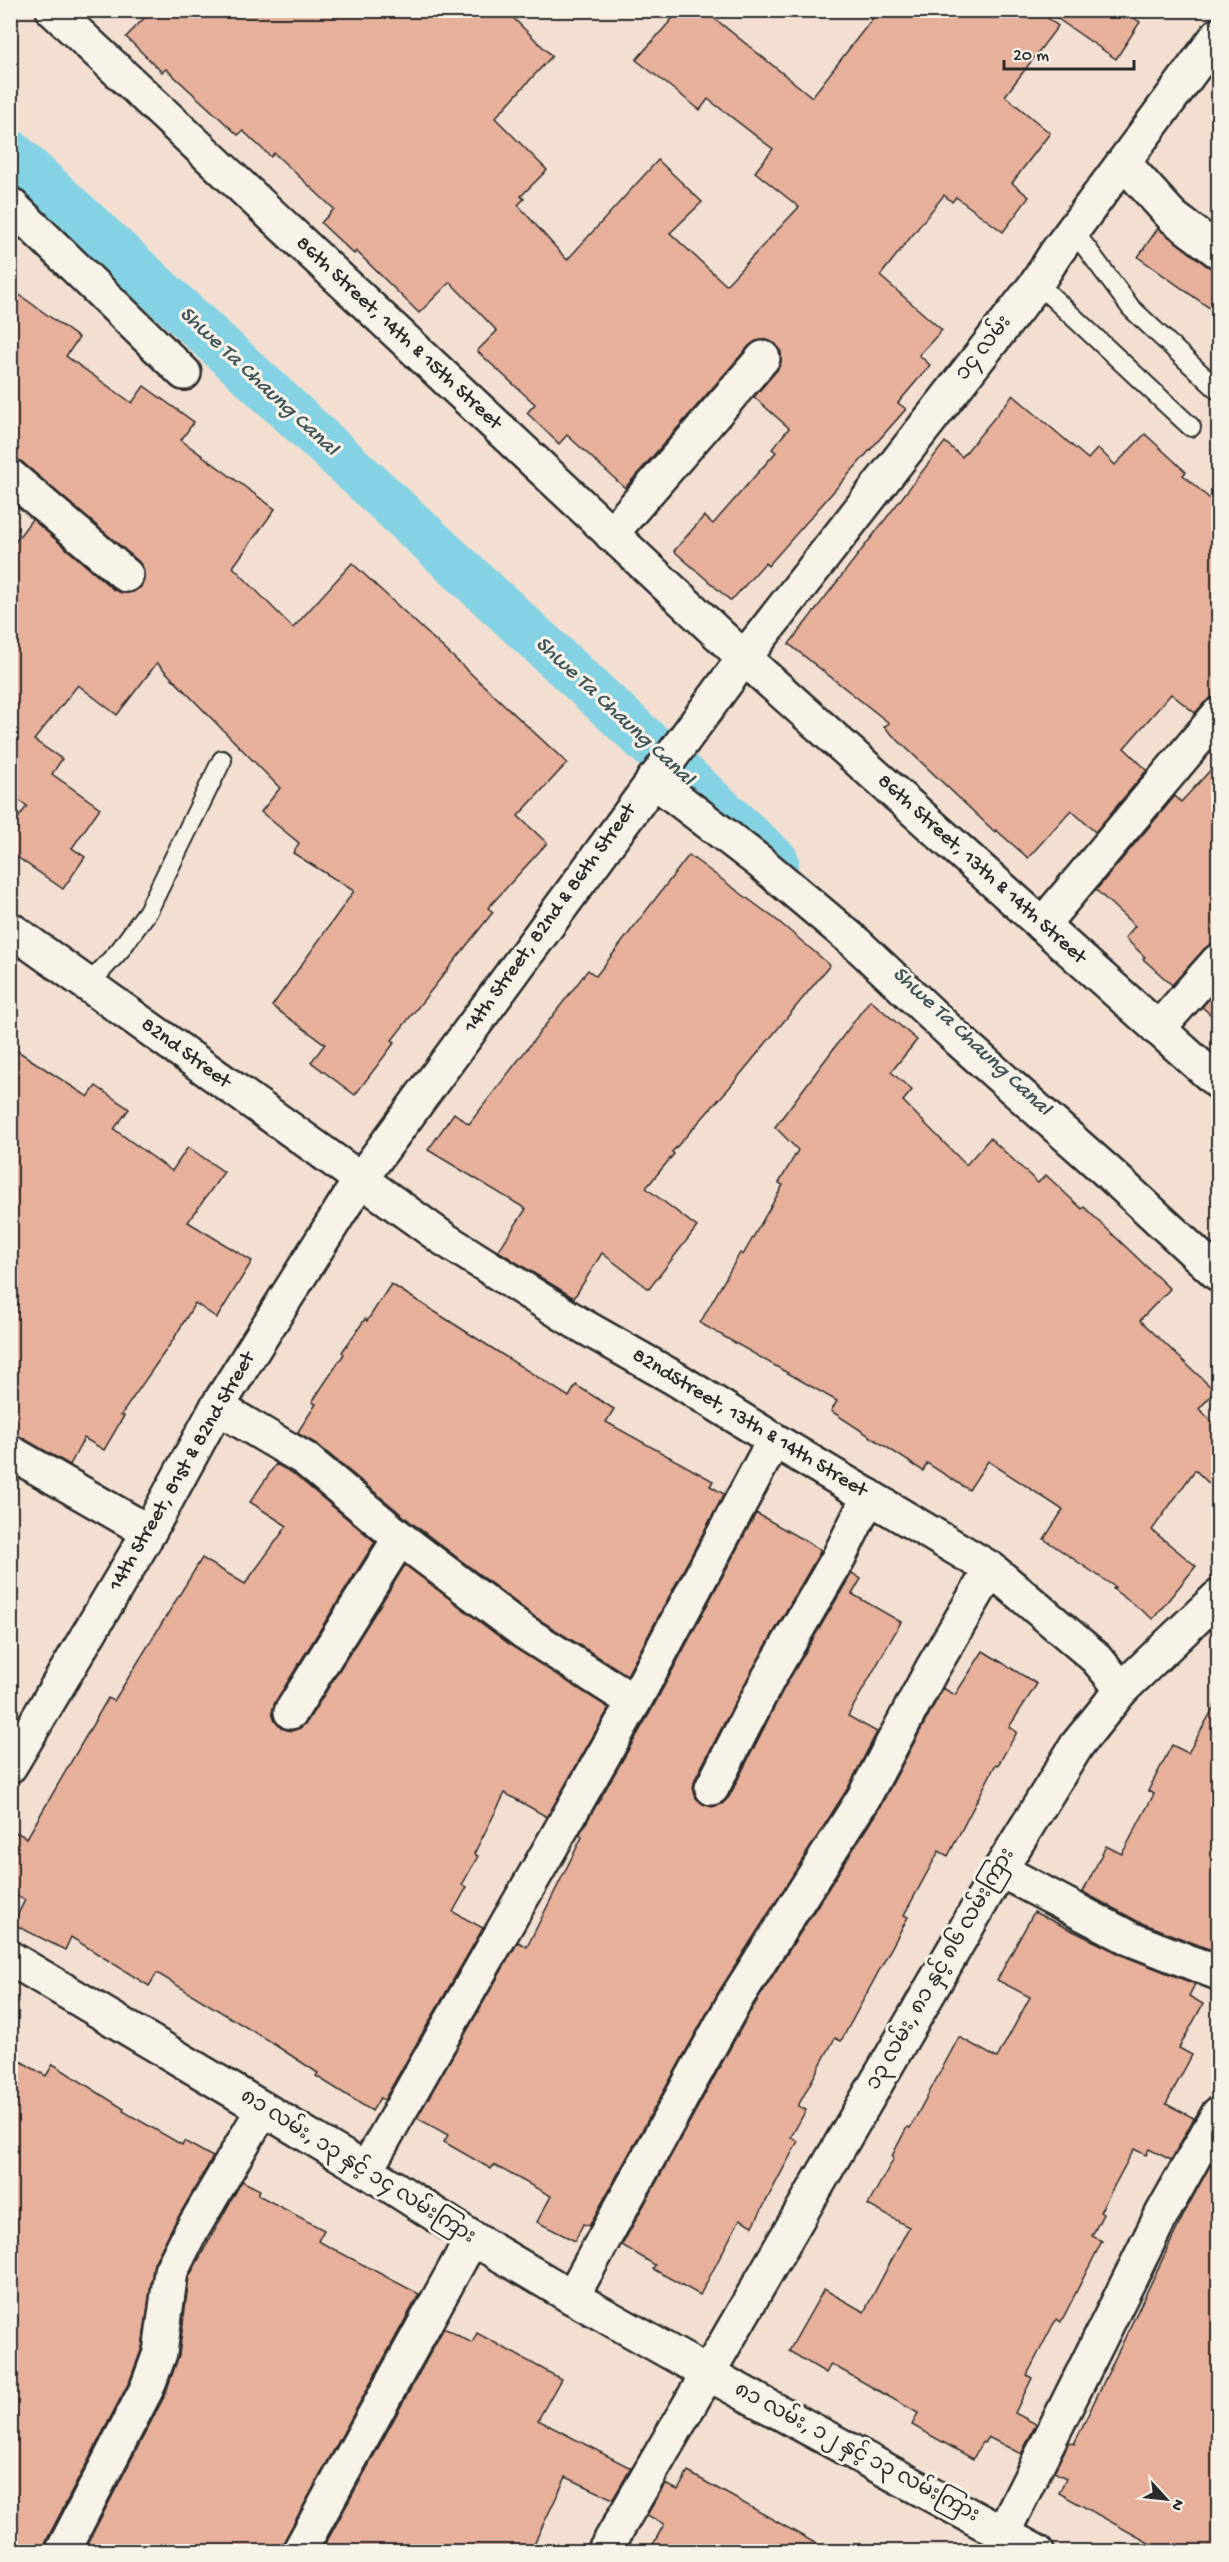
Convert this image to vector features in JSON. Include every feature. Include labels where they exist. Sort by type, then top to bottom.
[{"type":"street","name":"86th Street, 14th & 15th Street","points":[[52,10],[744,658]]},
{"type":"street","name":"၁၄ လမ်း","points":[[744,658],[1037,283],[1073,230],[1218,39]]},
{"type":"street","points":[[1124,163],[1173,218],[1218,251]]},
{"type":"street","points":[[10,204],[184,373]]},
{"type":"street","points":[[611,534],[763,358]]},
{"type":"street","points":[[15,491],[126,575]]},
{"type":"street","name":"14th Street, 82nd & 86th Street","points":[[360,1180],[744,658]]},
{"type":"street","name":"86th Street, 13th & 14th Street","points":[[744,658],[1218,1082]]},
{"type":"street","points":[[1042,925],[1218,715]]},
{"type":"street","points":[[653,780],[760,862],[855,942],[960,1041],[1110,1174],[1218,1274]]},
{"type":"street","name":"82nd Street","points":[[10,929],[360,1180]]},
{"type":"street","points":[[1158,1029],[1218,961]]},
{"type":"street","name":"14th Street, 81st & 82nd Street","points":[[10,1766],[149,1532],[218,1407],[360,1180]]},
{"type":"street","name":"82ndStreet, 13th & 14th Street","points":[[360,1180],[444,1239],[991,1569],[1096,1658],[1122,1689]]},
{"type":"street","points":[[218,1407],[304,1459],[400,1538],[524,1632],[634,1702]]},
{"type":"street","points":[[366,2170],[634,1702],[774,1440]]},
{"type":"street","points":[[10,1452],[149,1532]]},
{"type":"street","points":[[712,1788],[768,1679],[838,1558],[869,1496]]},
{"type":"street","points":[[291,1712],[400,1538]]},
{"type":"street","points":[[572,2297],[734,2002],[864,1797],[932,1669],[991,1569]]},
{"type":"street","name":"၁၃ လမ်း, ၈၁ နှင့် ၈၆ လမ်းကြား","points":[[604,2552],[1000,1870],[1077,1745],[1122,1689],[1218,1597]]},
{"type":"street","points":[[1000,1870],[1131,1939],[1218,1973]]},
{"type":"street","name":"၈၁ လမ်း, ၁၃ နှင့် ၁၄ လမ်းကြား","points":[[10,1958],[366,2170],[472,2238],[707,2373]]},
{"type":"street","points":[[62,2552],[160,2353],[171,2271],[189,2235],[262,2109]]},
{"type":"street","points":[[1003,2533],[1162,2214],[1218,2114]]},
{"type":"street","points":[[299,2552],[472,2238]]},
{"type":"street","name":"၈၁ လမ်း, ၁၂ နှင့် ၁၃ လမ်းကြား","points":[[707,2373],[1036,2552]]},
{"type":"lane","points":[[1073,230],[1131,308],[1218,390]]},
{"type":"lane","points":[[1037,283],[1191,427]]},
{"type":"lane","points":[[88,984],[120,950],[148,911],[222,760]]},
{"type":"building","points":[[152,10],[505,10],[552,56],[495,118],[547,170],[521,196],[524,199],[518,205],[567,260],[658,160],[702,202],[670,233],[726,285],[799,207],[755,172],[773,149],[708,99],[700,110],[636,60],[680,10],[704,10],[812,97],[879,10],[1037,10],[1058,26],[1005,96],[1050,133],[1012,183],[1029,197],[1003,232],[956,197],[952,202],[944,195],[880,276],[942,330],[919,355],[930,365],[898,403],[906,409],[768,566],[765,563],[731,601],[674,551],[704,516],[713,524],[776,452],[772,449],[789,428],[754,397],[781,362],[781,352],[776,344],[766,340],[756,341],[749,346],[625,488],[567,435],[559,444],[527,413],[535,404],[477,351],[497,331],[450,282],[419,313],[356,251],[354,254],[321,223],[334,209],[274,153],[271,157],[243,131],[238,135],[166,69],[162,72],[126,37]]},
{"type":"building","points":[[1045,10],[1122,10],[1140,22],[1116,59]]},
{"type":"building","points":[[1158,228],[1207,266],[1218,269],[1218,314],[1138,257]]},
{"type":"building","points":[[10,288],[79,338],[66,356],[132,403],[144,386],[194,422],[181,440],[275,509],[233,567],[293,628],[352,563],[567,763],[518,816],[547,843],[488,908],[493,912],[392,1040],[395,1042],[355,1095],[311,1062],[325,1044],[272,1006],[354,891],[293,853],[299,843],[261,812],[280,788],[157,663],[117,715],[78,685],[34,740],[62,759],[52,774],[100,808],[72,848],[85,857],[63,889],[10,852],[10,829],[27,806],[10,794],[10,549],[32,519],[114,590],[123,593],[133,592],[141,587],[144,578],[143,568],[138,561],[22,462],[10,458]]},
{"type":"building","points":[[1013,395],[1088,459],[1098,448],[1115,465],[1145,434],[1186,472],[1183,475],[1218,506],[1218,697],[1211,698],[1195,713],[1171,694],[1124,748],[1147,770],[1095,832],[1071,810],[1028,858],[996,830],[995,832],[884,727],[889,723],[789,644],[945,442],[962,457]]},
{"type":"building","points":[[1218,762],[1218,943],[1212,943],[1204,949],[1172,985],[1143,959],[1145,957],[1125,938],[1135,926],[1096,890],[1175,796],[1181,802]]},
{"type":"building","points":[[689,855],[778,921],[830,965],[730,1087],[672,1152],[674,1154],[646,1188],[697,1227],[649,1289],[602,1253],[574,1298],[498,1251],[526,1209],[428,1150],[454,1113],[469,1124],[588,970],[596,976]]},
{"type":"building","points":[[1218,989],[1218,1021],[1202,1007]]},
{"type":"building","points":[[870,1000],[917,1040],[891,1072],[912,1090],[903,1101],[966,1165],[990,1138],[1038,1183],[1046,1175],[1082,1209],[1084,1207],[1170,1289],[1140,1320],[1215,1391],[1199,1409],[1218,1427],[1218,1492],[1195,1470],[1152,1530],[1196,1566],[1153,1619],[1113,1589],[1115,1587],[1044,1539],[1063,1510],[988,1461],[969,1490],[927,1463],[923,1471],[831,1411],[837,1401],[700,1323],[740,1253],[743,1255],[783,1185],[779,1183],[798,1150],[775,1127]]},
{"type":"building","points":[[10,1046],[88,1097],[96,1086],[129,1109],[114,1129],[172,1171],[188,1147],[224,1172],[188,1222],[252,1261],[217,1318],[195,1303],[173,1340],[121,1415],[124,1416],[104,1450],[84,1438],[70,1465],[10,1433]]},
{"type":"building","points":[[391,1284],[569,1397],[576,1385],[614,1409],[606,1422],[713,1481],[710,1486],[724,1494],[627,1675],[535,1617],[412,1523],[317,1444],[297,1433],[316,1404],[312,1402],[344,1354],[342,1352],[365,1319],[367,1321]]},
{"type":"building","points":[[276,1464],[294,1474],[375,1542],[275,1702],[272,1712],[281,1728],[291,1731],[307,1722],[405,1565],[513,1647],[609,1708],[547,1817],[505,1793],[474,1854],[478,1856],[462,1885],[467,1887],[453,1912],[483,1928],[384,2100],[380,2098],[372,2111],[316,2076],[318,2073],[272,2043],[157,1973],[149,1986],[71,1937],[65,1950],[13,1924],[25,1900],[10,1893],[10,1829],[27,1838],[108,1698],[114,1701],[202,1558],[245,1584],[287,1526],[250,1502]]},
{"type":"building","points":[[756,1513],[821,1550],[752,1670],[695,1779],[693,1788],[696,1798],[712,1807],[722,1804],[729,1797],[784,1688],[852,1573],[861,1579],[852,1594],[901,1622],[848,1716],[877,1732],[848,1788],[718,1993],[589,2226],[583,2224],[575,2241],[537,2222],[551,2196],[494,2165],[491,2169],[444,2142],[448,2135],[417,2118],[518,1942],[527,1947],[582,1837],[579,1835],[651,1711]]},
{"type":"building","points":[[983,1651],[1037,1684],[1009,1727],[1017,1732],[998,1765],[996,1764],[948,1856],[939,1851],[904,1915],[908,1917],[841,2041],[835,2038],[798,2106],[806,2110],[791,2137],[798,2141],[753,2226],[740,2219],[700,2295],[653,2269],[655,2265],[622,2245],[750,2012],[880,1807],[943,1688],[955,1695]]},
{"type":"building","points":[[1218,1700],[1218,1943],[1214,1951],[1139,1922],[1083,1892],[1106,1846],[1122,1854],[1154,1794],[1148,1791],[1172,1745],[1188,1753]]},
{"type":"building","points":[[1034,1912],[1124,1956],[1195,1984],[1189,1996],[1203,2004],[1179,2048],[1192,2055],[1166,2104],[1194,2118],[1171,2160],[1149,2149],[1146,2155],[1134,2149],[1100,2212],[1103,2214],[1092,2236],[1102,2241],[1061,2322],[1056,2319],[1027,2375],[1032,2378],[1015,2413],[1036,2424],[1021,2454],[988,2437],[984,2443],[982,2442],[973,2459],[912,2425],[918,2413],[831,2364],[826,2373],[789,2351],[824,2289],[864,2312],[909,2227],[868,2205],[894,2158],[892,2156],[907,2127],[910,2128],[959,2037],[997,2058],[1030,1997],[997,1980]]},
{"type":"building","points":[[10,2055],[46,2076],[53,2064],[124,2109],[123,2111],[182,2145],[184,2141],[213,2157],[154,2263],[142,2348],[130,2380],[45,2543],[43,2552],[10,2552]]},
{"type":"building","points":[[1218,2151],[1218,2552],[1165,2552],[1059,2493],[1066,2478],[1054,2472],[1069,2442],[1074,2444],[1187,2208]]},
{"type":"building","points":[[242,2181],[260,2190],[258,2195],[324,2230],[318,2241],[419,2294],[280,2552],[83,2552],[165,2395],[179,2355],[189,2277]]},
{"type":"building","points":[[444,2328],[472,2343],[477,2333],[561,2379],[538,2420],[631,2468],[613,2499],[566,2477],[530,2552],[321,2552]]},
{"type":"building","points":[[688,2472],[831,2552],[649,2552],[664,2524],[647,2515],[665,2484],[678,2490]]},
{"type":"waterway","name":"Shwe Ta Chaung Canal","points":[[10,152],[776,861]]}]
